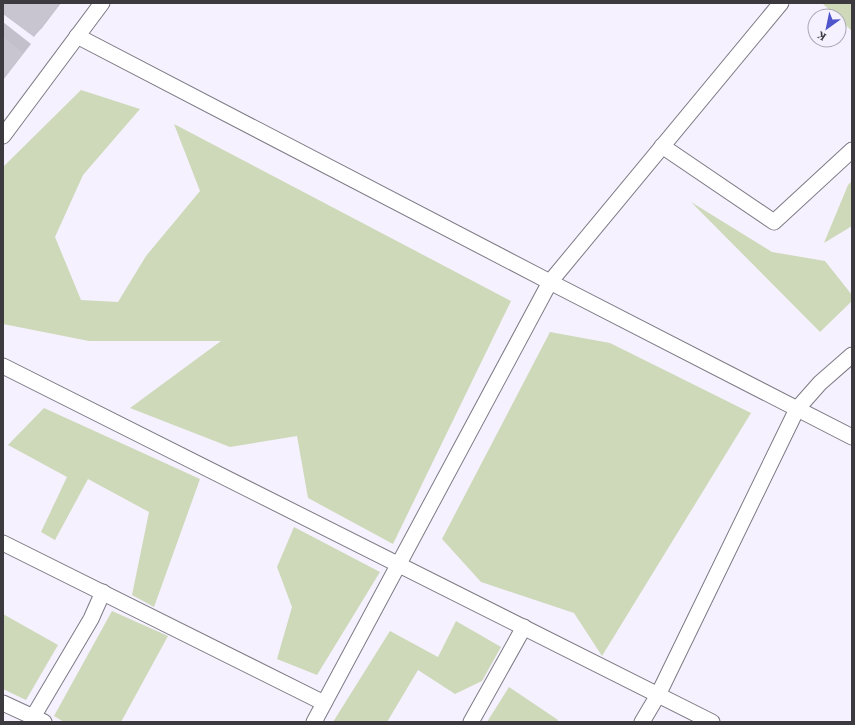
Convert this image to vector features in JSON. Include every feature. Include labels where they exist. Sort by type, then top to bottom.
[{"type":"street","points":[[3,136],[102,3]]},
{"type":"street","points":[[314,722],[550,282],[781,3]]},
{"type":"street","points":[[78,36],[550,282],[852,437]]},
{"type":"street","points":[[662,146],[774,222],[852,150]]},
{"type":"street","points":[[642,722],[658,695],[798,409],[820,383],[852,355]]},
{"type":"street","points":[[3,366],[712,722]]},
{"type":"street","points":[[3,543],[324,703]]},
{"type":"street","points":[[3,703],[39,719],[91,619],[103,592]]},
{"type":"street","points":[[471,722],[524,627]]},
{"type":"green space","points":[[822,3],[852,3],[852,31],[847,26],[847,8],[827,8]]},
{"type":"green space","points":[[81,90],[140,109],[83,175],[55,237],[81,300],[118,302],[146,256],[200,191],[174,124],[511,301],[393,544],[308,498],[297,436],[230,447],[130,408],[221,341],[89,341],[3,324],[3,167]]},
{"type":"green space","points":[[852,181],[852,226],[824,243],[848,185]]},
{"type":"green space","points":[[691,202],[772,252],[825,261],[852,295],[852,301],[820,332]]},
{"type":"green space","points":[[550,332],[610,343],[751,413],[602,656],[574,613],[481,582],[442,539]]},
{"type":"green space","points":[[44,408],[200,479],[154,607],[132,595],[149,512],[88,479],[55,540],[41,532],[67,477],[8,445]]},
{"type":"green space","points":[[294,527],[380,572],[317,675],[277,659],[292,607],[277,567]]},
{"type":"green space","points":[[112,611],[168,636],[121,722],[64,722],[54,716]]},
{"type":"green space","points":[[3,614],[58,645],[26,700],[3,689]]},
{"type":"green space","points":[[456,621],[501,647],[482,681],[455,694],[418,670],[387,722],[333,722],[390,631],[438,657]]},
{"type":"green space","points":[[509,687],[558,720],[557,722],[487,722]]},
{"type":"building","points":[[3,3],[60,3],[34,37],[3,14]]},
{"type":"building","points":[[3,37],[23,53],[3,79]]}]
